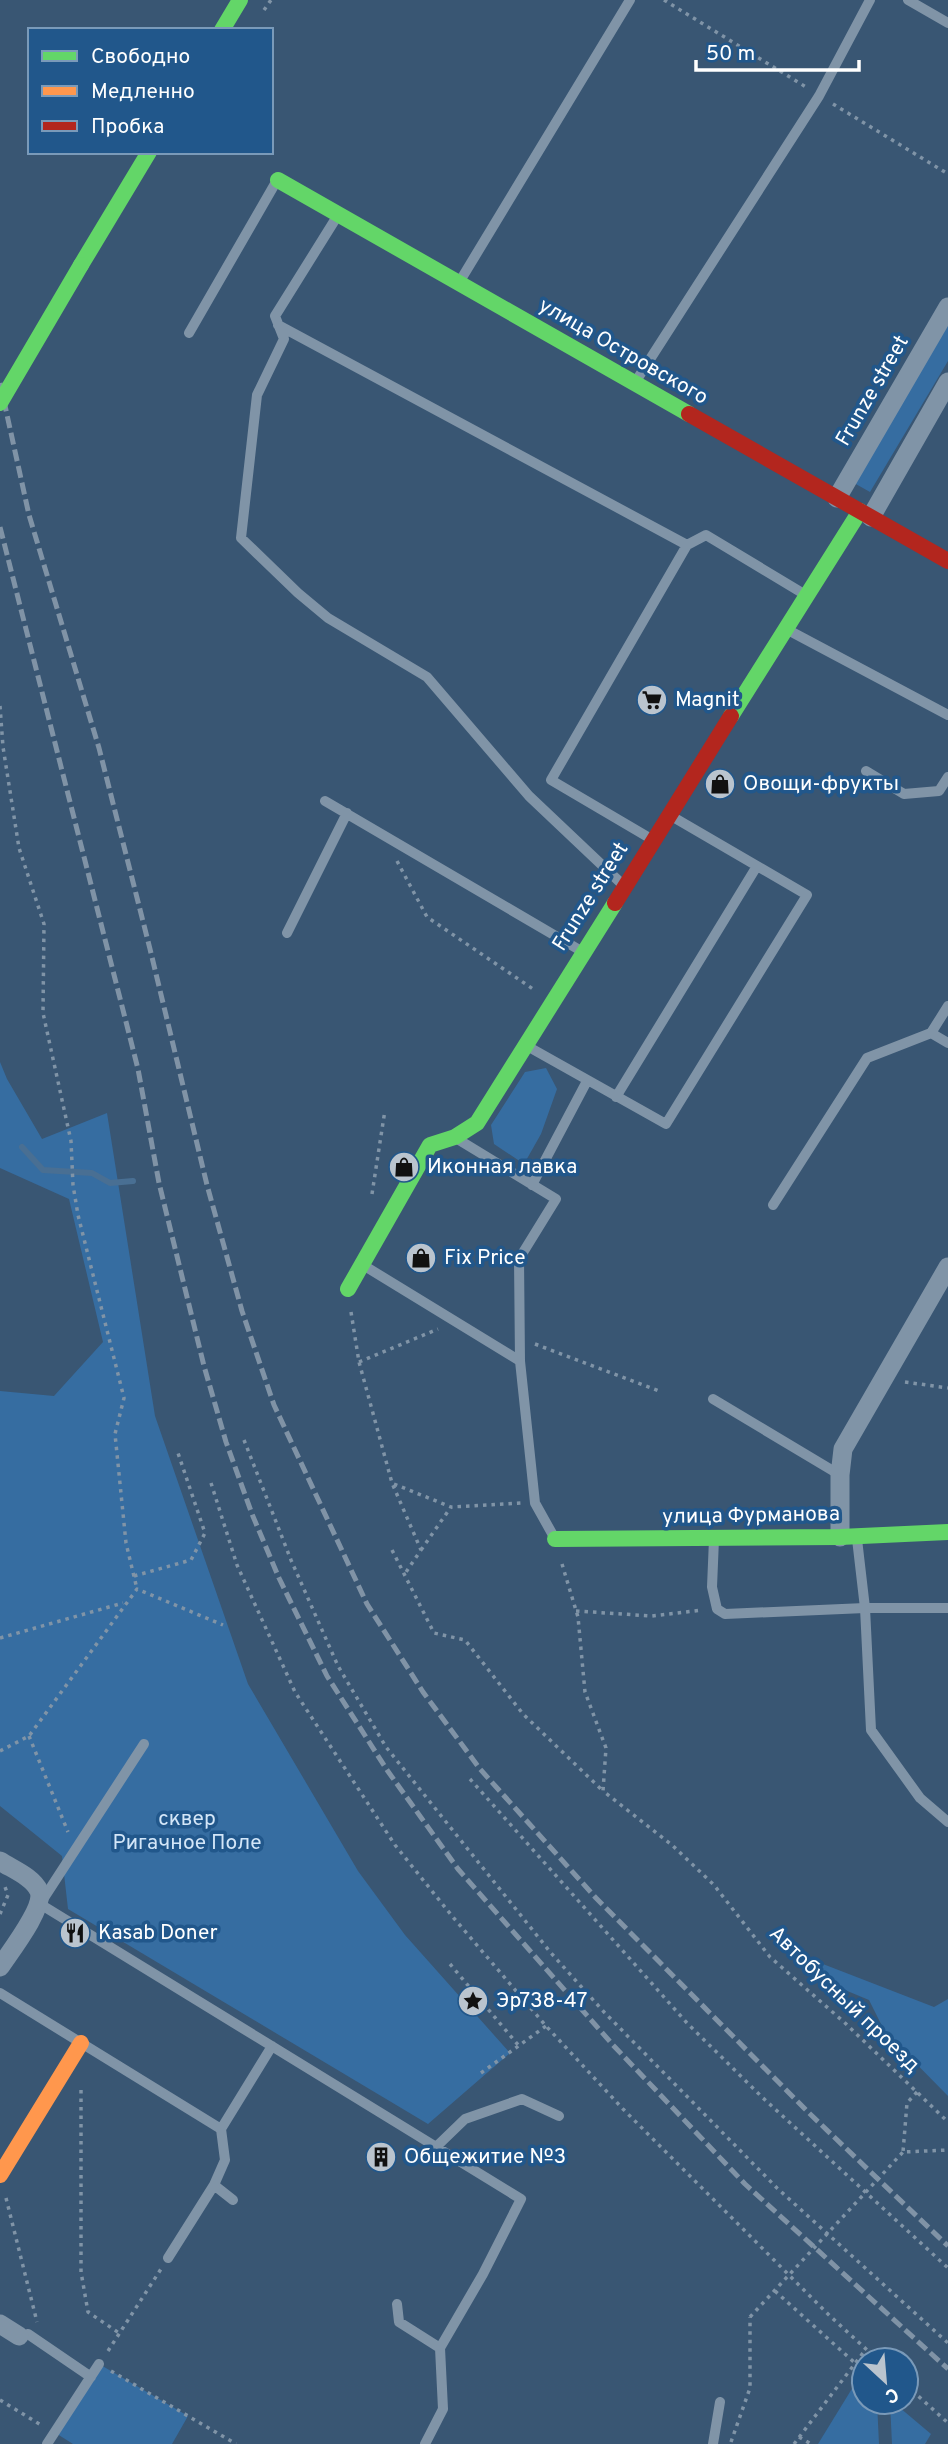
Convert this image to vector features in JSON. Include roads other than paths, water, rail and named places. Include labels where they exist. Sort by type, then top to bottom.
[{"type":"street","points":[[223,28],[240,0]]},
{"type":"street","points":[[0,402],[148,154]]},
{"type":"street","name":"улица Островского","points":[[278,180],[865,514],[946,557]]},
{"type":"street","name":"Frunze street","points":[[838,498],[948,307]]},
{"type":"street","name":"Frunze street","points":[[348,1289],[430,1145],[455,1138],[477,1123],[786,628],[865,514],[948,382]]},
{"type":"street","points":[[848,1536],[840,1475],[843,1449],[948,1266]]},
{"type":"street","name":"улица Фурманова","points":[[555,1539],[848,1536],[948,1532]]},
{"type":"street","points":[[0,1861],[30,1880],[39,1891],[40,1904],[0,1967]]},
{"type":"street","points":[[0,2175],[81,2043]]},
{"type":"street","points":[[0,2324],[23,2335]]},
{"type":"lane","points":[[458,283],[630,0]]},
{"type":"lane","points":[[635,383],[819,96],[870,0]]},
{"type":"lane","points":[[908,0],[948,23]]},
{"type":"lane","points":[[189,333],[278,180]]},
{"type":"lane","points":[[338,214],[275,316],[284,339],[257,395],[240,538],[328,618],[428,677],[529,796],[625,887]]},
{"type":"lane","points":[[278,325],[687,545]]},
{"type":"lane","points":[[653,840],[551,780],[687,545],[706,535],[807,596]]},
{"type":"lane","points":[[786,628],[948,715]]},
{"type":"lane","points":[[866,771],[904,794],[939,791],[948,777]]},
{"type":"lane","points":[[326,801],[584,952]]},
{"type":"lane","points":[[287,933],[347,813]]},
{"type":"lane","points":[[526,1045],[666,1124],[807,895],[669,815]]},
{"type":"lane","points":[[616,1097],[757,866]]},
{"type":"lane","points":[[773,1205],[867,1058],[931,1033],[948,1006]]},
{"type":"lane","points":[[931,1033],[948,1043]]},
{"type":"lane","points":[[532,1185],[587,1081]]},
{"type":"lane","points":[[455,1138],[556,1199],[519,1259],[520,1361],[535,1503],[555,1539]]},
{"type":"lane","points":[[362,1265],[520,1361]]},
{"type":"lane","points":[[713,1399],[840,1475]]},
{"type":"lane","points":[[848,1536],[865,1608],[871,1730],[920,1798],[948,1822]]},
{"type":"lane","points":[[714,1538],[712,1587],[717,1609],[725,1614],[865,1608],[948,1608]]},
{"type":"lane","points":[[144,1744],[40,1904],[520,2199],[483,2274],[440,2348],[443,2409],[425,2444]]},
{"type":"lane","points":[[0,1993],[221,2129]]},
{"type":"lane","points":[[168,2258],[214,2185],[225,2160],[221,2129],[272,2046]]},
{"type":"lane","points":[[436,2147],[465,2119],[522,2099],[559,2116]]},
{"type":"lane","points":[[214,2185],[233,2200]]},
{"type":"lane","points":[[397,2304],[399,2322],[440,2348]]},
{"type":"lane","points":[[23,2335],[43,2345],[90,2377]]},
{"type":"lane","points":[[47,2444],[99,2364]]},
{"type":"lane","points":[[713,2444],[720,2402]]},
{"type":"waterway","points":[[22,1147],[43,1170],[92,1173],[110,1183],[133,1181]]},
{"type":"railway","points":[[0,383],[29,515],[99,748],[207,1185],[242,1311],[274,1405],[367,1604],[423,1692],[480,1769],[596,1898],[809,2113],[948,2246]]},
{"type":"railway","points":[[0,527],[138,1069],[159,1183],[204,1366],[226,1442],[252,1514],[279,1578],[327,1676],[387,1770],[458,1869],[613,2045],[745,2184],[948,2369]]},
{"type":"place","name":"Magnit","points":[[652,700]]},
{"type":"place","name":"Овощи-фрукты","points":[[720,784]]},
{"type":"place","name":"Иконная лавка","points":[[404,1167]]},
{"type":"place","name":"Fix Price","points":[[421,1258]]},
{"type":"place","name":"Kasab Doner","points":[[75,1933]]},
{"type":"place","name":"Эр738-47","points":[[473,2001]]},
{"type":"place","name":"Общежитие №3","points":[[381,2157]]},
{"type":"park label","name":"сквер Ригачное Поле","points":[[187,1831]]}]
